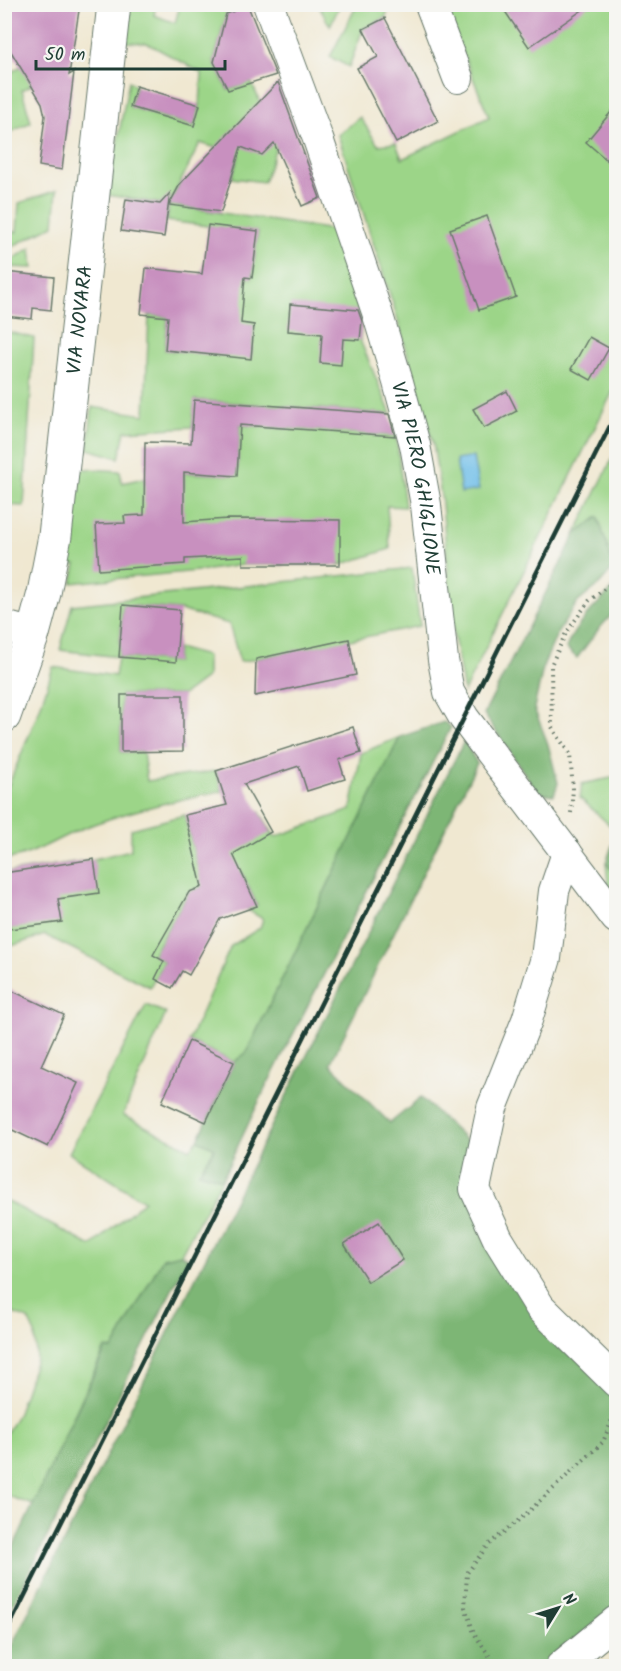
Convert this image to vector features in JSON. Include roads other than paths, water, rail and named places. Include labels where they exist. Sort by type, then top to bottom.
[{"type":"main road","name":"VIA NOVARA","points":[[4,716],[19,630],[44,593],[54,536],[114,4]]},
{"type":"street","name":"VIA PIERO GHIGLIONE","points":[[268,4],[318,139],[377,312],[410,424],[426,505],[442,660],[448,692],[464,718],[616,918]]},
{"type":"street","points":[[430,4],[458,78]]},
{"type":"street","points":[[567,853],[554,891],[546,957],[527,1020],[492,1108],[475,1189],[498,1239],[540,1307],[616,1382]]},
{"type":"street","points":[[561,1666],[616,1621]]},
{"type":"water","points":[[473,457],[479,490],[461,493],[456,460]]},
{"type":"railway","points":[[4,1637],[616,414]]}]
